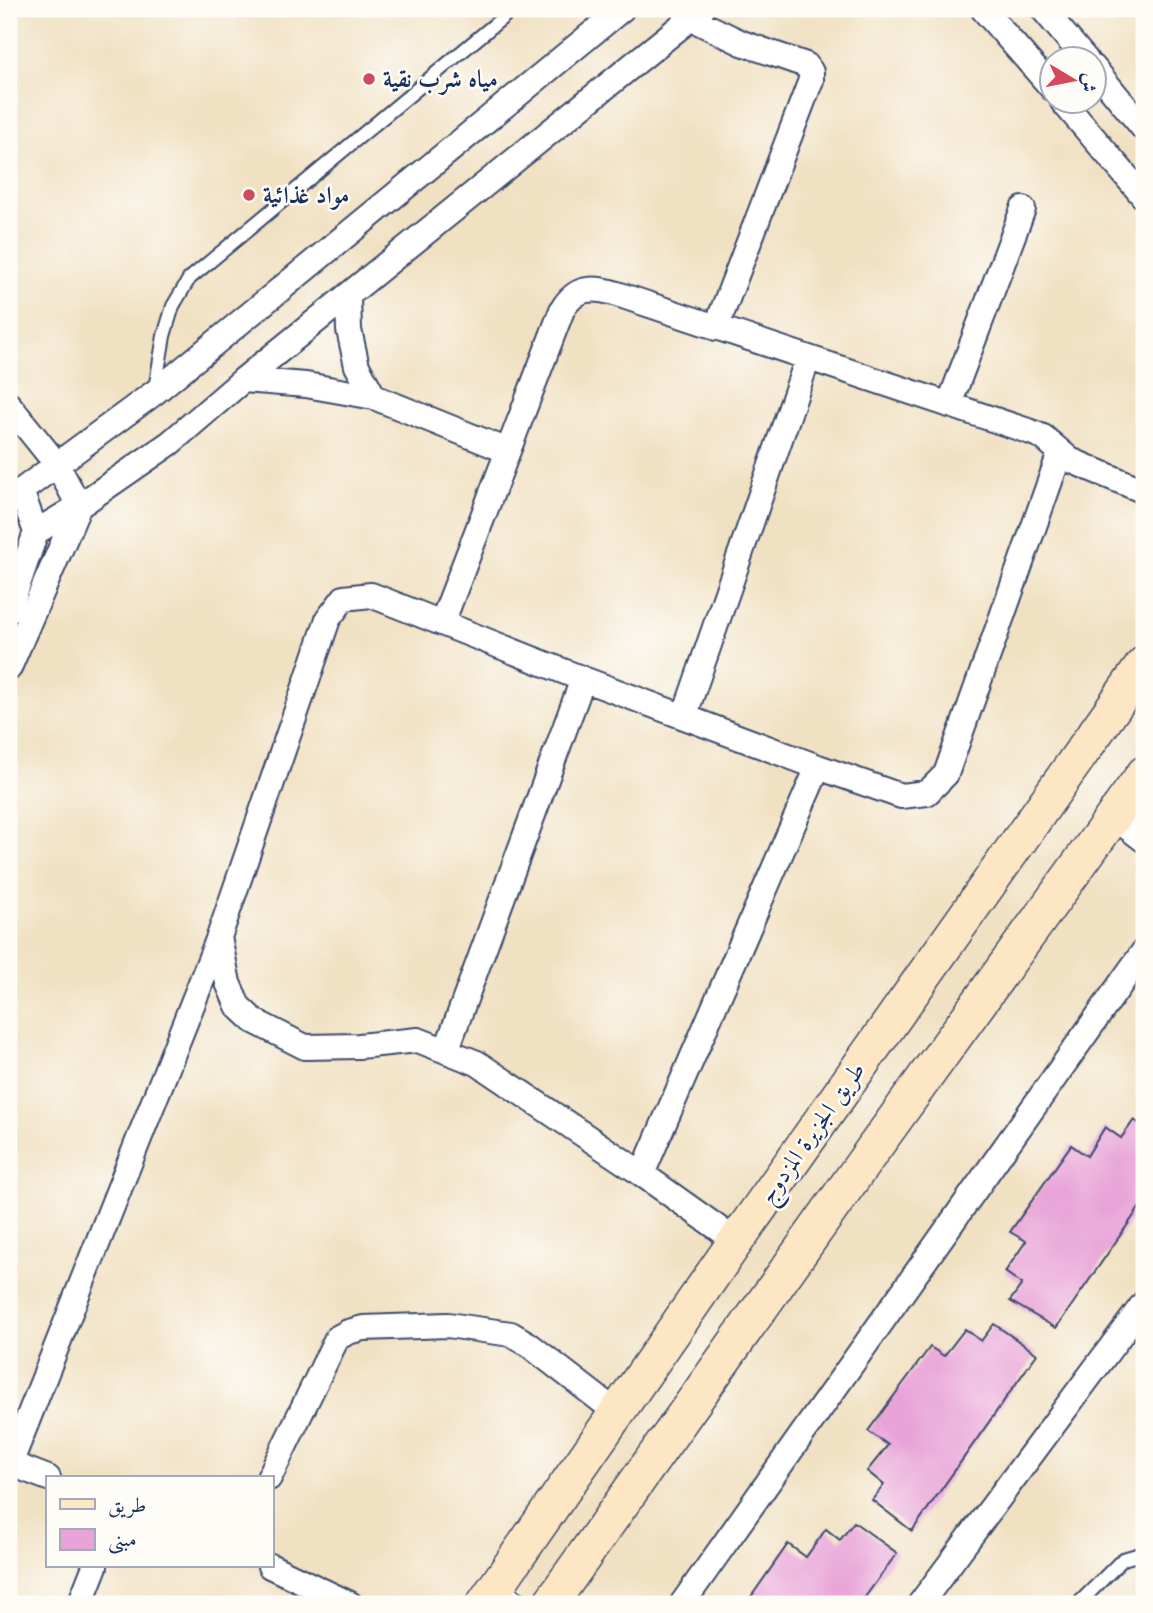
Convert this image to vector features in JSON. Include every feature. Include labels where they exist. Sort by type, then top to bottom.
[{"type":"main road","name":"طريق الجزيرة المزدوج","points":[[498,1599],[617,1412],[1144,664]]},
{"type":"main road","points":[[550,1604],[853,1177],[1144,774]]},
{"type":"street","points":[[36,532],[15,484],[58,466],[154,393],[622,9]]},
{"type":"street","points":[[983,9],[1038,73]]},
{"type":"street","points":[[1043,9],[1074,46]]},
{"type":"street","points":[[9,610],[36,532],[79,506],[170,443],[243,380],[696,13],[742,43],[806,65],[811,72],[811,80],[716,328]]},
{"type":"street","points":[[1108,82],[1141,116]]},
{"type":"street","points":[[1075,116],[1144,197]]},
{"type":"street","points":[[949,405],[1023,209]]},
{"type":"street","points":[[442,623],[562,310],[573,296],[581,291],[603,290],[1042,437],[1070,460],[1144,491]]},
{"type":"street","points":[[348,297],[349,330],[357,366],[374,397]]},
{"type":"street","points":[[684,716],[808,358]]},
{"type":"street","points":[[243,380],[306,385],[374,397],[508,451]]},
{"type":"street","points":[[9,405],[58,466],[79,506]]},
{"type":"street","points":[[46,1477],[10,1464],[219,936],[328,619],[344,598],[371,595],[583,679],[818,767],[901,796],[927,793],[946,774],[1060,453]]},
{"type":"street","points":[[9,668],[79,506]]},
{"type":"street","points":[[446,1051],[583,679]]},
{"type":"street","points":[[642,1174],[818,767]]},
{"type":"street","points":[[1114,817],[1144,840]]},
{"type":"street","points":[[219,936],[228,983],[238,1006],[254,1021],[305,1047],[418,1041],[477,1063],[736,1241]]},
{"type":"street","points":[[682,1604],[1144,951]]},
{"type":"street","points":[[920,1604],[1144,1303]]},
{"type":"street","points":[[270,1476],[337,1338],[363,1328],[448,1325],[511,1334],[617,1412]]},
{"type":"street","points":[[273,1567],[350,1604]]},
{"type":"street","points":[[80,1604],[94,1568]]},
{"type":"lane","points":[[154,393],[164,336],[173,306],[189,279],[513,9]]},
{"type":"lane","points":[[1078,1604],[1123,1559],[1144,1553]]},
{"type":"building","points":[[1134,1120],[1144,1127],[1144,1201],[1056,1328],[1010,1301],[1022,1284],[1005,1272],[1026,1241],[1010,1232],[1071,1145],[1087,1156],[1105,1127],[1121,1138]]},
{"type":"building","points":[[994,1324],[1037,1354],[912,1531],[872,1500],[884,1485],[867,1471],[888,1445],[868,1431],[930,1347],[944,1356],[965,1329],[981,1341]]},
{"type":"building","points":[[854,1522],[897,1553],[860,1604],[746,1604],[788,1544],[806,1557],[826,1529],[840,1540]]},
{"type":"place","name":"مياه شرب نقية","points":[[369,79]]},
{"type":"place","name":"مواد غذائية","points":[[249,195]]}]
